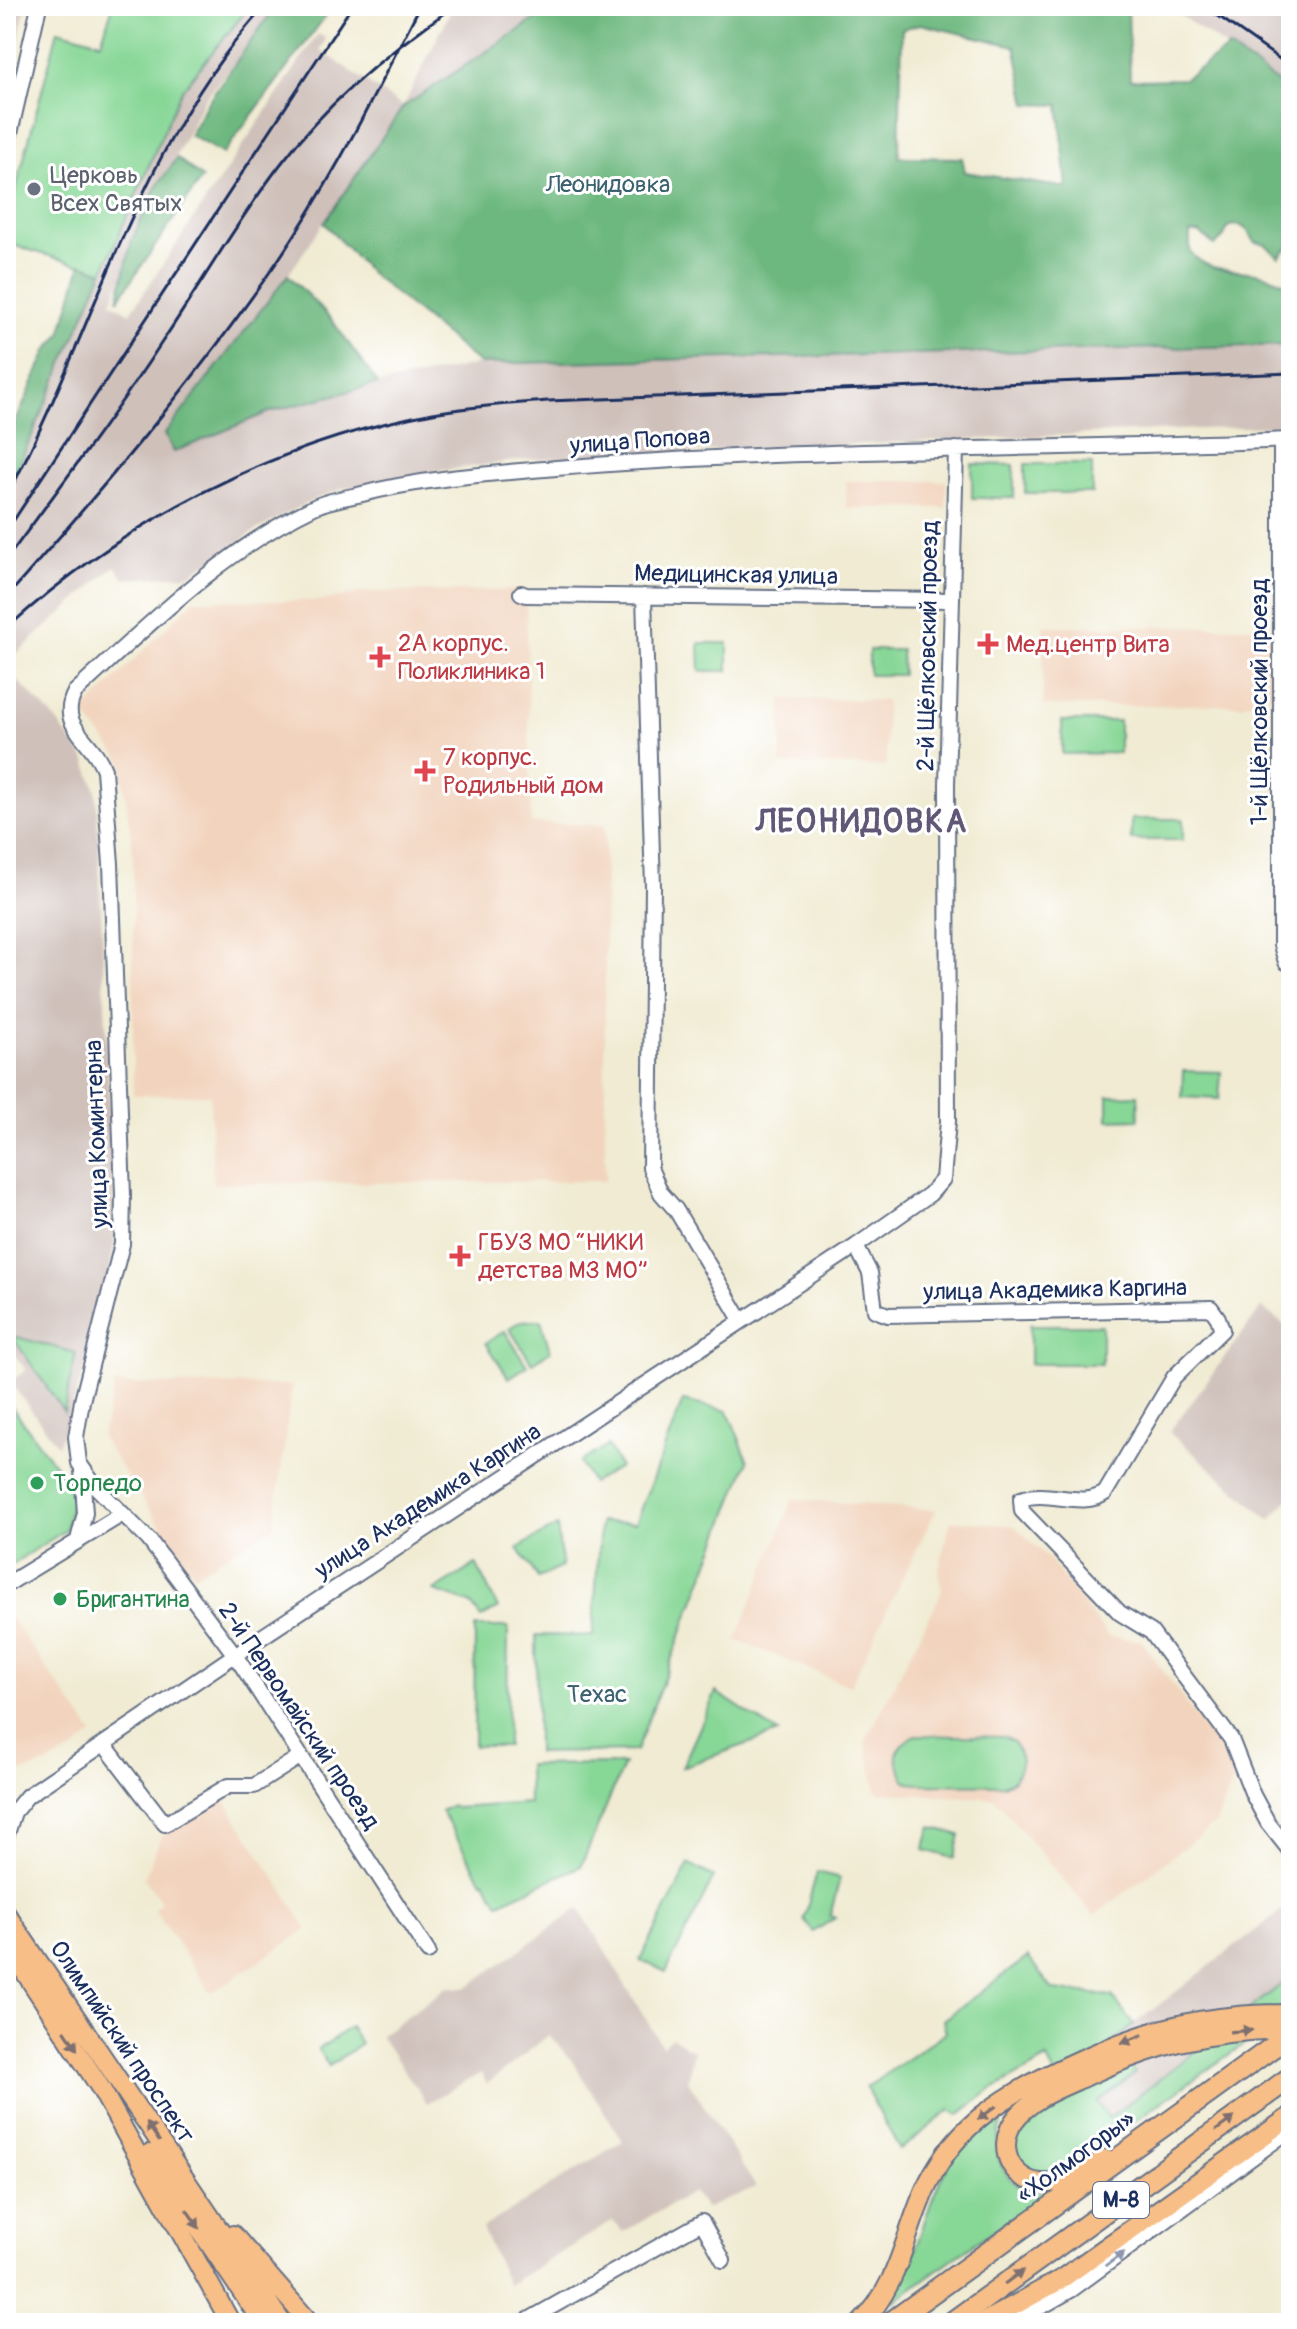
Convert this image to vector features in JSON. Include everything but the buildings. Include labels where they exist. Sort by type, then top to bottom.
[{"type":"highway","name":"«Холмогоры»","points":[[890,2323],[1291,2031]]},
{"type":"highway","name":"М-8","points":[[951,2323],[1291,2077]]},
{"type":"main road","name":"Олимпийский проспект","points":[[6,1914],[197,2197]]},
{"type":"main road","name":"Олимпийский проспект","points":[[6,1943],[100,2087]]},
{"type":"main road","points":[[1185,2110],[1081,2173],[1052,2183],[1038,2183],[1017,2173],[1009,2163],[1006,2139],[1016,2119],[1058,2081],[1115,2046],[1186,2023],[1223,2017],[1291,2014]]},
{"type":"main road","points":[[861,2323],[877,2305],[892,2279],[929,2181],[950,2148],[990,2110],[1058,2081],[1189,2038],[1225,2032],[1291,2031]]},
{"type":"main road","points":[[100,2087],[231,2323]]},
{"type":"main road","points":[[100,2087],[135,2133],[263,2323]]},
{"type":"main road","points":[[982,2323],[1060,2280],[1291,2116]]},
{"type":"main road","points":[[197,2197],[282,2323]]},
{"type":"main road","points":[[197,2197],[310,2323]]},
{"type":"street","points":[[6,151],[39,6]]},
{"type":"street","name":"улица Попова","points":[[68,705],[75,692],[238,550],[317,505],[374,490],[454,477],[635,461],[1286,441]]},
{"type":"street","name":"1-й Щёлковский проезд","points":[[1286,441],[1286,696],[1281,945],[1286,962]]},
{"type":"street","name":"2-й Щёлковский проезд","points":[[943,1179],[948,1121],[947,785],[956,449]]},
{"type":"street","name":"Медицинская улица","points":[[521,593],[951,600]]},
{"type":"street","points":[[644,596],[653,887],[650,1168],[661,1193],[676,1210],[741,1320]]},
{"type":"street","name":"улица Коминтерна","points":[[68,705],[70,720],[100,757],[104,770],[111,864],[123,1195],[122,1244],[82,1401],[76,1437],[85,1513],[78,1540]]},
{"type":"street","name":"улица Академика Каргина","points":[[27,1796],[235,1655],[856,1246],[930,1194],[943,1179]]},
{"type":"street","name":"улица Академика Каргина","points":[[856,1246],[870,1273],[875,1310],[888,1315],[1211,1308],[1222,1330],[1174,1377],[1105,1493],[1087,1499],[1033,1495],[1021,1499],[1020,1505],[1022,1511],[1120,1613],[1151,1632],[1231,1739],[1253,1795],[1268,1823],[1291,1852]]},
{"type":"street","points":[[6,1585],[121,1515],[81,1469]]},
{"type":"street","name":"2-й Первомайский проезд","points":[[121,1515],[149,1540],[235,1655],[428,1952]]},
{"type":"street","points":[[104,1744],[165,1824],[228,1786],[254,1786],[301,1756]]},
{"type":"street","points":[[6,1801],[27,1796]]},
{"type":"street","points":[[6,1837],[14,1812],[27,1796]]},
{"type":"street","points":[[998,2323],[1043,2306],[1071,2290],[1291,2129]]},
{"type":"street","points":[[523,2323],[702,2222],[723,2260]]},
{"type":"shaded area","points":[[6,6],[26,6],[6,95]]},
{"type":"shaded area","points":[[250,6],[280,6],[205,98],[111,302],[130,313],[318,34],[326,39],[320,50],[403,107],[288,275],[166,434],[174,452],[269,412],[378,384],[480,364],[1034,350],[1291,345],[1291,425],[529,459],[418,474],[344,488],[313,500],[258,529],[189,575],[124,579],[115,566],[6,663],[6,490],[117,243],[181,91]]},
{"type":"shaded area","points":[[453,6],[555,6],[403,107]]},
{"type":"shaded area","points":[[1159,6],[1291,6],[1291,92],[1181,16]]},
{"type":"shaded area","points":[[846,481],[946,481],[946,508],[846,508]]},
{"type":"shaded area","points":[[526,590],[531,823],[605,825],[605,1181],[213,1184],[210,1095],[133,1095],[133,854],[121,760],[82,712],[194,600],[321,601],[363,592]]},
{"type":"shaded area","points":[[1043,626],[1275,627],[1277,693],[1241,705],[1043,706]]},
{"type":"shaded area","points":[[6,669],[52,715],[86,761],[96,790],[115,1242],[96,1336],[58,1446],[10,1382],[26,1370],[6,1344]]},
{"type":"shaded area","points":[[781,699],[886,700],[886,766],[781,765]]},
{"type":"shaded area","points":[[1262,1307],[1291,1331],[1291,1496],[1270,1520],[1169,1432]]},
{"type":"shaded area","points":[[115,1384],[292,1385],[274,1526],[194,1575],[101,1438]]},
{"type":"shaded area","points":[[793,1499],[936,1510],[850,1686],[736,1640]]},
{"type":"shaded area","points":[[951,1520],[1015,1526],[1048,1558],[1107,1636],[1142,1641],[1236,1774],[1216,1823],[1094,1916],[994,1798],[877,1793],[865,1742],[942,1592],[938,1572]]},
{"type":"shaded area","points":[[6,1611],[93,1734],[74,1750],[55,1760],[6,1776]]},
{"type":"shaded area","points":[[222,1796],[308,1929],[211,1993],[154,1909],[161,1902],[144,1878],[161,1836]]},
{"type":"shaded area","points":[[1291,1903],[1291,1977],[1109,2118],[1097,2103],[1135,2073],[1111,2042]]},
{"type":"shaded area","points":[[579,1908],[662,2046],[672,2037],[694,2051],[688,2081],[756,2187],[705,2209],[693,2192],[623,2232],[613,2221],[508,2285],[482,2228],[623,2141],[570,2058],[549,2035],[487,2084],[481,2073],[427,2103],[380,2036],[447,1987],[466,1988]]},
{"type":"green space","points":[[113,6],[250,6],[181,91],[103,272],[6,243],[6,226],[58,30],[101,42]]},
{"type":"green space","points":[[276,6],[333,6],[223,154],[190,135],[209,100]]},
{"type":"green space","name":"Леонидовка","points":[[555,6],[1128,6],[1130,80],[1184,79],[1229,48],[1291,92],[1291,244],[1279,257],[1265,244],[1255,242],[1245,228],[1234,225],[1229,226],[1222,239],[1214,245],[1199,232],[1190,233],[1190,251],[1205,264],[1261,274],[1291,285],[1291,345],[480,364],[367,270],[324,223],[403,107]],"holes":[[[920,24],[1015,46],[1027,104],[1059,105],[1067,188],[965,172],[962,158],[899,157],[902,29]]]},
{"type":"green space","points":[[177,158],[202,178],[118,300],[132,240],[155,189]]},
{"type":"green space","points":[[81,264],[103,272],[15,474],[6,488],[6,444],[47,351],[61,334]]},
{"type":"green space","points":[[288,275],[331,319],[378,384],[269,412],[174,452],[165,434]]},
{"type":"green space","points":[[972,464],[1014,465],[1014,498],[972,498]]},
{"type":"green space","points":[[1025,464],[1092,464],[1092,493],[1025,493]]},
{"type":"green space","points":[[699,643],[728,643],[728,671],[700,671]]},
{"type":"green space","points":[[869,650],[901,650],[902,675],[869,675]]},
{"type":"green space","points":[[1062,721],[1119,721],[1119,753],[1062,754]]},
{"type":"green space","points":[[1131,819],[1183,819],[1183,840],[1131,840]]},
{"type":"green space","points":[[1183,1071],[1221,1072],[1219,1099],[1182,1097]]},
{"type":"green space","points":[[1138,1095],[1139,1119],[1108,1120],[1108,1096]]},
{"type":"green space","points":[[541,1320],[550,1351],[532,1363],[509,1328],[521,1321]]},
{"type":"green space","points":[[1030,1325],[1102,1325],[1102,1364],[1030,1364]]},
{"type":"green space","points":[[505,1331],[527,1366],[509,1378],[486,1343]]},
{"type":"green space","points":[[12,1336],[76,1353],[64,1412]]},
{"type":"green space","name":"Торпедо","points":[[6,1399],[73,1490],[66,1530],[6,1568]]},
{"type":"green space","name":"Техас","points":[[683,1401],[728,1411],[748,1461],[636,1751],[537,1753],[536,1635],[593,1636],[600,1522],[635,1523]]},
{"type":"green space","points":[[608,1446],[620,1467],[592,1483],[580,1462]]},
{"type":"green space","points":[[557,1526],[562,1567],[538,1578],[518,1548]]},
{"type":"green space","points":[[476,1564],[498,1608],[481,1618],[470,1603],[434,1591]]},
{"type":"green space","points":[[475,1627],[508,1627],[507,1746],[474,1746]]},
{"type":"green space","points":[[716,1692],[778,1733],[682,1767]]},
{"type":"green space","points":[[915,1735],[1004,1737],[1014,1742],[1022,1761],[1014,1780],[1003,1785],[916,1784],[906,1781],[897,1761],[902,1745]]},
{"type":"green space","points":[[624,1764],[581,1866],[499,1903],[482,1881],[441,1811],[452,1805],[455,1808],[529,1803],[528,1765]]},
{"type":"green space","points":[[931,1827],[960,1835],[954,1858],[924,1850]]},
{"type":"green space","points":[[689,1864],[714,1877],[666,1972],[640,1960]]},
{"type":"green space","points":[[817,1872],[840,1878],[830,1916],[835,1918],[813,1932],[804,1919]]},
{"type":"green space","points":[[1028,1957],[1053,1990],[1112,1996],[1134,2025],[1112,2042],[1135,2073],[1097,2102],[1109,2118],[1291,1977],[1291,2011],[1062,2172],[1038,2173],[1029,2169],[1015,2156],[1013,2147],[1015,2136],[1026,2119],[1066,2097],[1047,2059],[991,2090],[959,2115],[950,2110],[900,2150],[866,2088],[946,2032],[943,2020]]},
{"type":"green space","points":[[350,2027],[361,2043],[329,2066],[318,2050]]},
{"type":"green space","points":[[994,2117],[1002,2124],[998,2151],[1005,2172],[1024,2187],[1050,2193],[892,2303],[905,2277],[930,2205],[952,2160],[970,2138]]},
{"type":"railway","points":[[6,498],[150,180],[183,118],[221,60],[265,6]]},
{"type":"railway","points":[[6,532],[352,6]]},
{"type":"railway","points":[[6,598],[141,441],[206,360],[267,276],[329,178],[420,6]]},
{"type":"railway","points":[[6,560],[124,398],[280,165],[318,119],[361,78],[455,6]]},
{"type":"railway","points":[[1204,6],[1291,67]]},
{"type":"railway","points":[[1285,6],[1291,12]]},
{"type":"railway","points":[[6,629],[101,553],[204,491],[316,444],[374,426],[433,413],[548,401],[1291,373]]},
{"type":"place","name":"Церковь Всех Святых","points":[[34,189]]},
{"type":"place","name":"Мед.центр Вита","points":[[988,644]]},
{"type":"place","name":"2А корпус. Поликлиника 1","points":[[380,657]]},
{"type":"place","name":"7 корпус. Родильный дом","points":[[425,771]]},
{"type":"place","name":"ГБУЗ МО “НИКИ детства МЗ МО”","points":[[460,1256]]},
{"type":"place","name":"Торпедо","points":[[37,1483]]},
{"type":"place","name":"Бригантина","points":[[60,1599]]},
{"type":"district","name":"ЛЕОНИДОВКА","points":[[862,822]]}]
